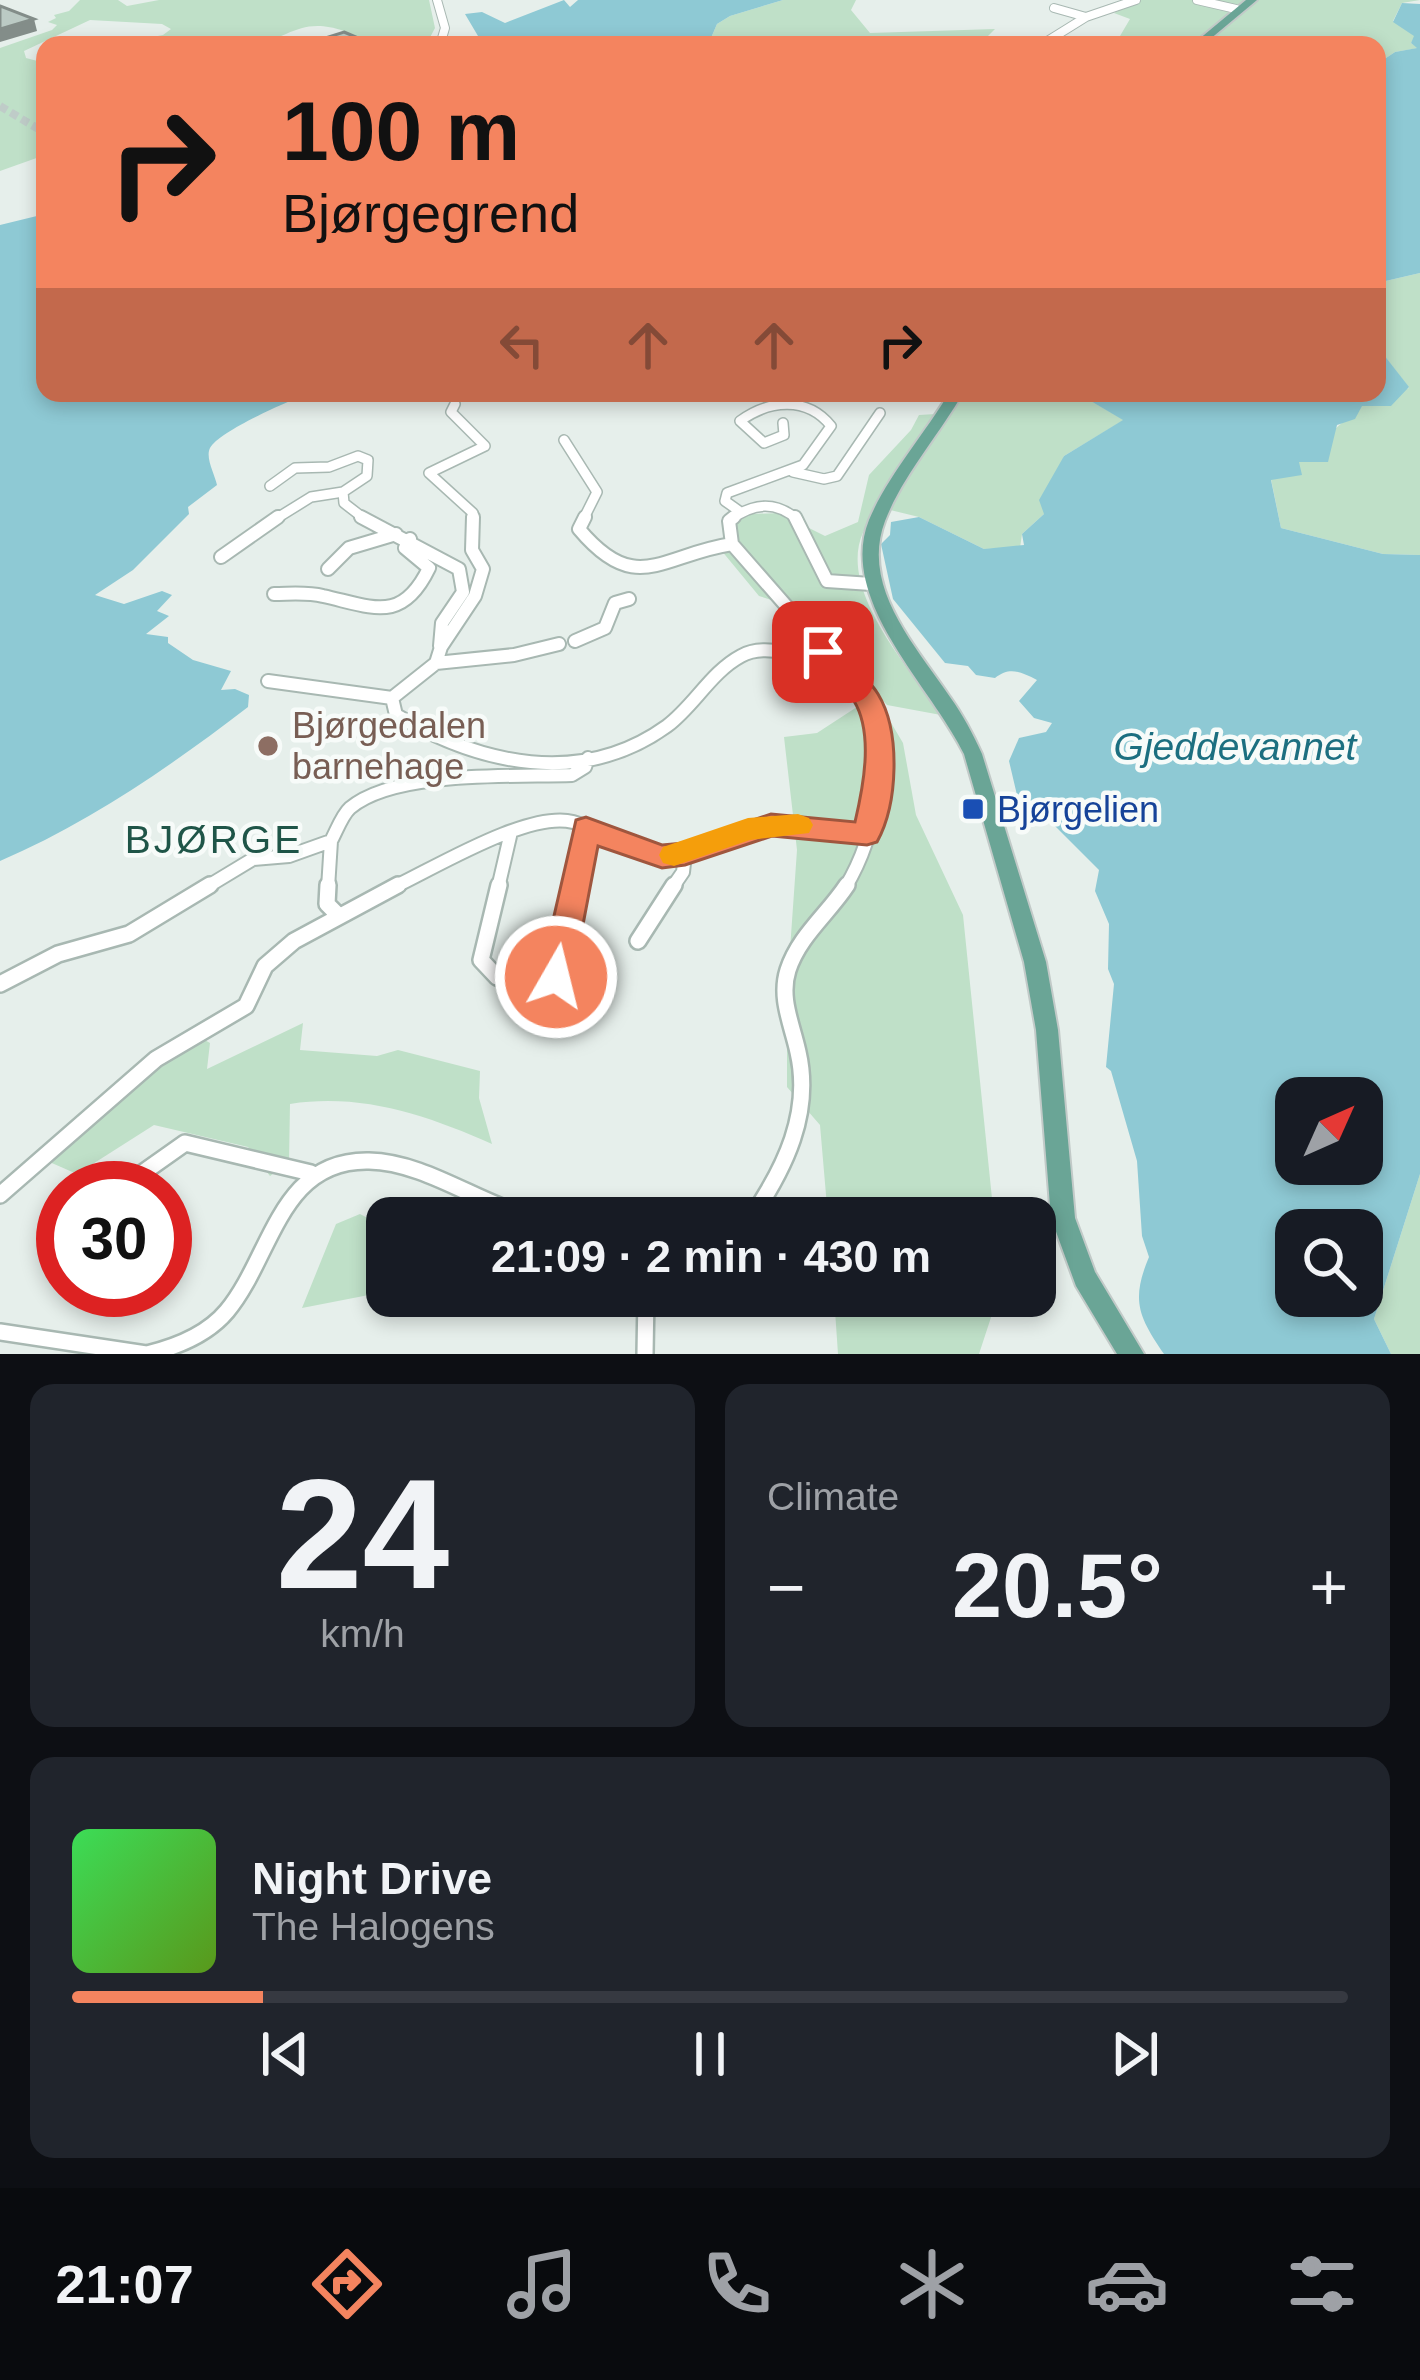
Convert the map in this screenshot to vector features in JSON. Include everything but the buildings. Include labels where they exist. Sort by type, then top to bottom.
[{"type":"main road","points":[[1206,36],[1238,5]]},
{"type":"main road","points":[[950,402],[876,522],[868,557],[871,581],[949,707],[976,797],[989,820],[1035,962],[1047,1030],[1063,1218],[1085,1278],[1131,1354]]},
{"type":"street","points":[[437,0],[443,36]]},
{"type":"street","points":[[1068,0],[1054,8],[1086,17]]},
{"type":"street","points":[[1055,36],[1086,17],[1136,0]]},
{"type":"street","points":[[1202,1],[1238,5]]},
{"type":"street","points":[[441,647],[475,596],[483,569],[472,550],[472,513],[429,473],[484,446],[451,412],[455,404]]},
{"type":"street","points":[[739,511],[725,501],[727,493],[793,472],[811,458],[831,426],[821,413],[790,404],[764,408],[740,421],[747,433],[769,443],[784,435],[783,423]]},
{"type":"street","points":[[793,472],[824,479],[837,476],[880,413]]},
{"type":"street","points":[[565,440],[597,492],[579,529],[584,539],[616,563],[655,567],[694,550],[732,544]]},
{"type":"street","points":[[270,486],[295,468],[313,470],[364,457],[367,476],[341,497],[352,511],[459,569],[463,581],[458,603],[442,623],[436,663]]},
{"type":"street","points":[[221,557],[253,540],[296,505],[331,490],[343,492]]},
{"type":"street","points":[[767,1197],[794,1139],[805,1097],[784,986],[795,953],[812,925],[844,889],[867,834],[878,785],[876,722],[866,697],[732,544],[729,521],[739,511],[766,504],[791,512],[807,530],[821,573],[837,584],[871,581]]},
{"type":"street","points":[[328,569],[350,548],[403,537]]},
{"type":"street","points":[[274,594],[321,595],[364,610],[387,610],[407,598],[429,568],[404,548],[403,537]]},
{"type":"street","points":[[575,641],[605,628],[615,604],[629,599]]},
{"type":"street","points":[[268,681],[392,698],[436,663],[514,655],[559,644]]},
{"type":"street","points":[[392,698],[396,715],[409,723],[500,761],[588,758],[662,729],[706,684],[746,653],[770,651],[802,659],[823,652]]},
{"type":"street","points":[[337,914],[327,904],[331,841],[349,809],[394,788],[431,781],[560,777],[579,772],[588,758]]},
{"type":"street","points":[[0,1195],[156,1059],[246,1006],[265,966],[337,914],[511,832],[550,820],[571,821],[636,851],[662,856],[685,854],[771,825],[867,834]]},
{"type":"street","points":[[511,832],[481,960],[487,971],[513,986],[535,990],[556,977],[586,828]]},
{"type":"street","points":[[0,984],[58,954],[129,934],[254,859],[290,856],[331,841]]},
{"type":"street","points":[[638,941],[683,872],[685,854]]},
{"type":"street","points":[[160,1161],[185,1143],[311,1173],[362,1160],[393,1163],[463,1197]]},
{"type":"street","points":[[0,1332],[146,1354],[178,1347],[224,1315],[281,1207],[311,1173]]},
{"type":"street","points":[[644,1317],[645,1354]]},
{"type":"green space","points":[[80,0],[118,0],[127,6],[159,0],[429,0],[435,28],[431,36],[332,36],[344,31],[317,26],[280,36],[158,36],[171,29],[162,24],[90,20],[56,36],[36,36],[36,45],[24,51],[26,58],[36,61],[36,158],[0,171],[0,48],[52,30],[57,25],[48,22],[54,15],[69,11]]},
{"type":"green space","points":[[783,0],[856,0],[851,10],[870,33],[995,29],[988,36],[712,36],[717,24]]},
{"type":"green space","points":[[1139,0],[1420,0],[1402,3],[1393,21],[1415,36],[1411,43],[1418,48],[1386,58],[1386,36],[1120,36],[1130,19],[1114,13]]},
{"type":"green space","points":[[1420,273],[1420,555],[1383,554],[1281,528],[1271,479],[1292,474],[1298,462],[1362,405],[1386,402],[1386,396],[1409,388],[1386,358],[1386,281]]},
{"type":"green space","points":[[960,402],[1093,402],[1124,420],[1064,456],[1044,514],[1022,534],[1020,548],[984,549],[919,517],[882,508],[864,531],[858,557],[873,613],[941,715],[887,705],[793,607],[759,596],[721,550],[735,541],[728,515],[779,513],[825,536],[858,522],[869,475],[919,415],[952,413]]},
{"type":"green space","points":[[829,666],[877,699],[903,743],[916,815],[963,915],[992,1197],[826,1197],[820,1125],[787,1087],[787,992],[797,850],[784,737],[817,733],[863,703]]},
{"type":"green space","points":[[303,1023],[300,1050],[377,1056],[398,1050],[480,1071],[479,1098],[492,1144],[393,1109],[317,1101],[290,1104],[289,1162],[270,1176],[248,1147],[154,1125],[97,1161],[38,1157],[196,1035],[210,1043],[207,1069]]},
{"type":"green space","points":[[1420,1174],[1420,1354],[1391,1354],[1374,1319],[1383,1317],[1383,1291]]},
{"type":"green space","points":[[360,1214],[366,1217],[366,1296],[302,1308],[336,1224]]},
{"type":"green space","points":[[835,1317],[991,1317],[979,1354],[838,1354]]},
{"type":"water","points":[[564,0],[570,7],[578,0],[783,0],[730,16],[717,24],[712,36],[478,36],[465,14],[482,12],[505,23]]},
{"type":"water","points":[[1402,3],[1420,4],[1420,273],[1386,281],[1386,58],[1417,48],[1411,43],[1414,36],[1393,22]]},
{"type":"water","points":[[36,216],[36,402],[290,402],[216,441],[209,457],[217,485],[188,507],[189,514],[133,570],[95,595],[124,604],[162,591],[172,595],[157,611],[169,616],[146,634],[168,637],[168,643],[193,660],[231,671],[221,690],[249,695],[248,707],[128,792],[0,861],[0,225]]},
{"type":"water","name":"Gjeddevannet","points":[[1386,358],[1409,387],[1391,406],[1362,406],[1355,419],[1337,425],[1328,462],[1299,462],[1302,475],[1271,480],[1281,528],[1383,554],[1420,555],[1420,1174],[1383,1291],[1383,1209],[1275,1209],[1275,1317],[1375,1317],[1391,1354],[1164,1354],[1148,1329],[1139,1297],[1149,1257],[1142,1236],[1137,1161],[1106,1067],[1114,984],[1108,969],[1109,924],[1095,891],[1099,870],[1017,795],[1009,761],[1019,738],[1046,732],[1052,723],[1034,718],[1019,701],[1037,680],[1016,672],[995,678],[976,675],[968,666],[945,663],[893,599],[881,544],[890,535],[891,522],[919,517],[984,549],[1024,545],[1022,534],[1044,514],[1039,500],[1064,456],[1123,420],[1092,402],[1386,402]]},
{"type":"tunnel","points":[[0,106],[36,128]]},
{"type":"slow traffic","points":[[674,855],[748,829],[798,825]]},
{"type":"place","name":"Bjørgedalen barnehage","points":[[268,746]]},
{"type":"place","name":"Bjørgelien","points":[[973,809]]},
{"type":"district","name":"BJØRGE","points":[[214,839]]},
{"type":"route","points":[[556,977],[586,828],[636,851],[662,856],[685,854],[771,825],[867,834],[878,785],[876,722],[866,697],[823,652]]}]
